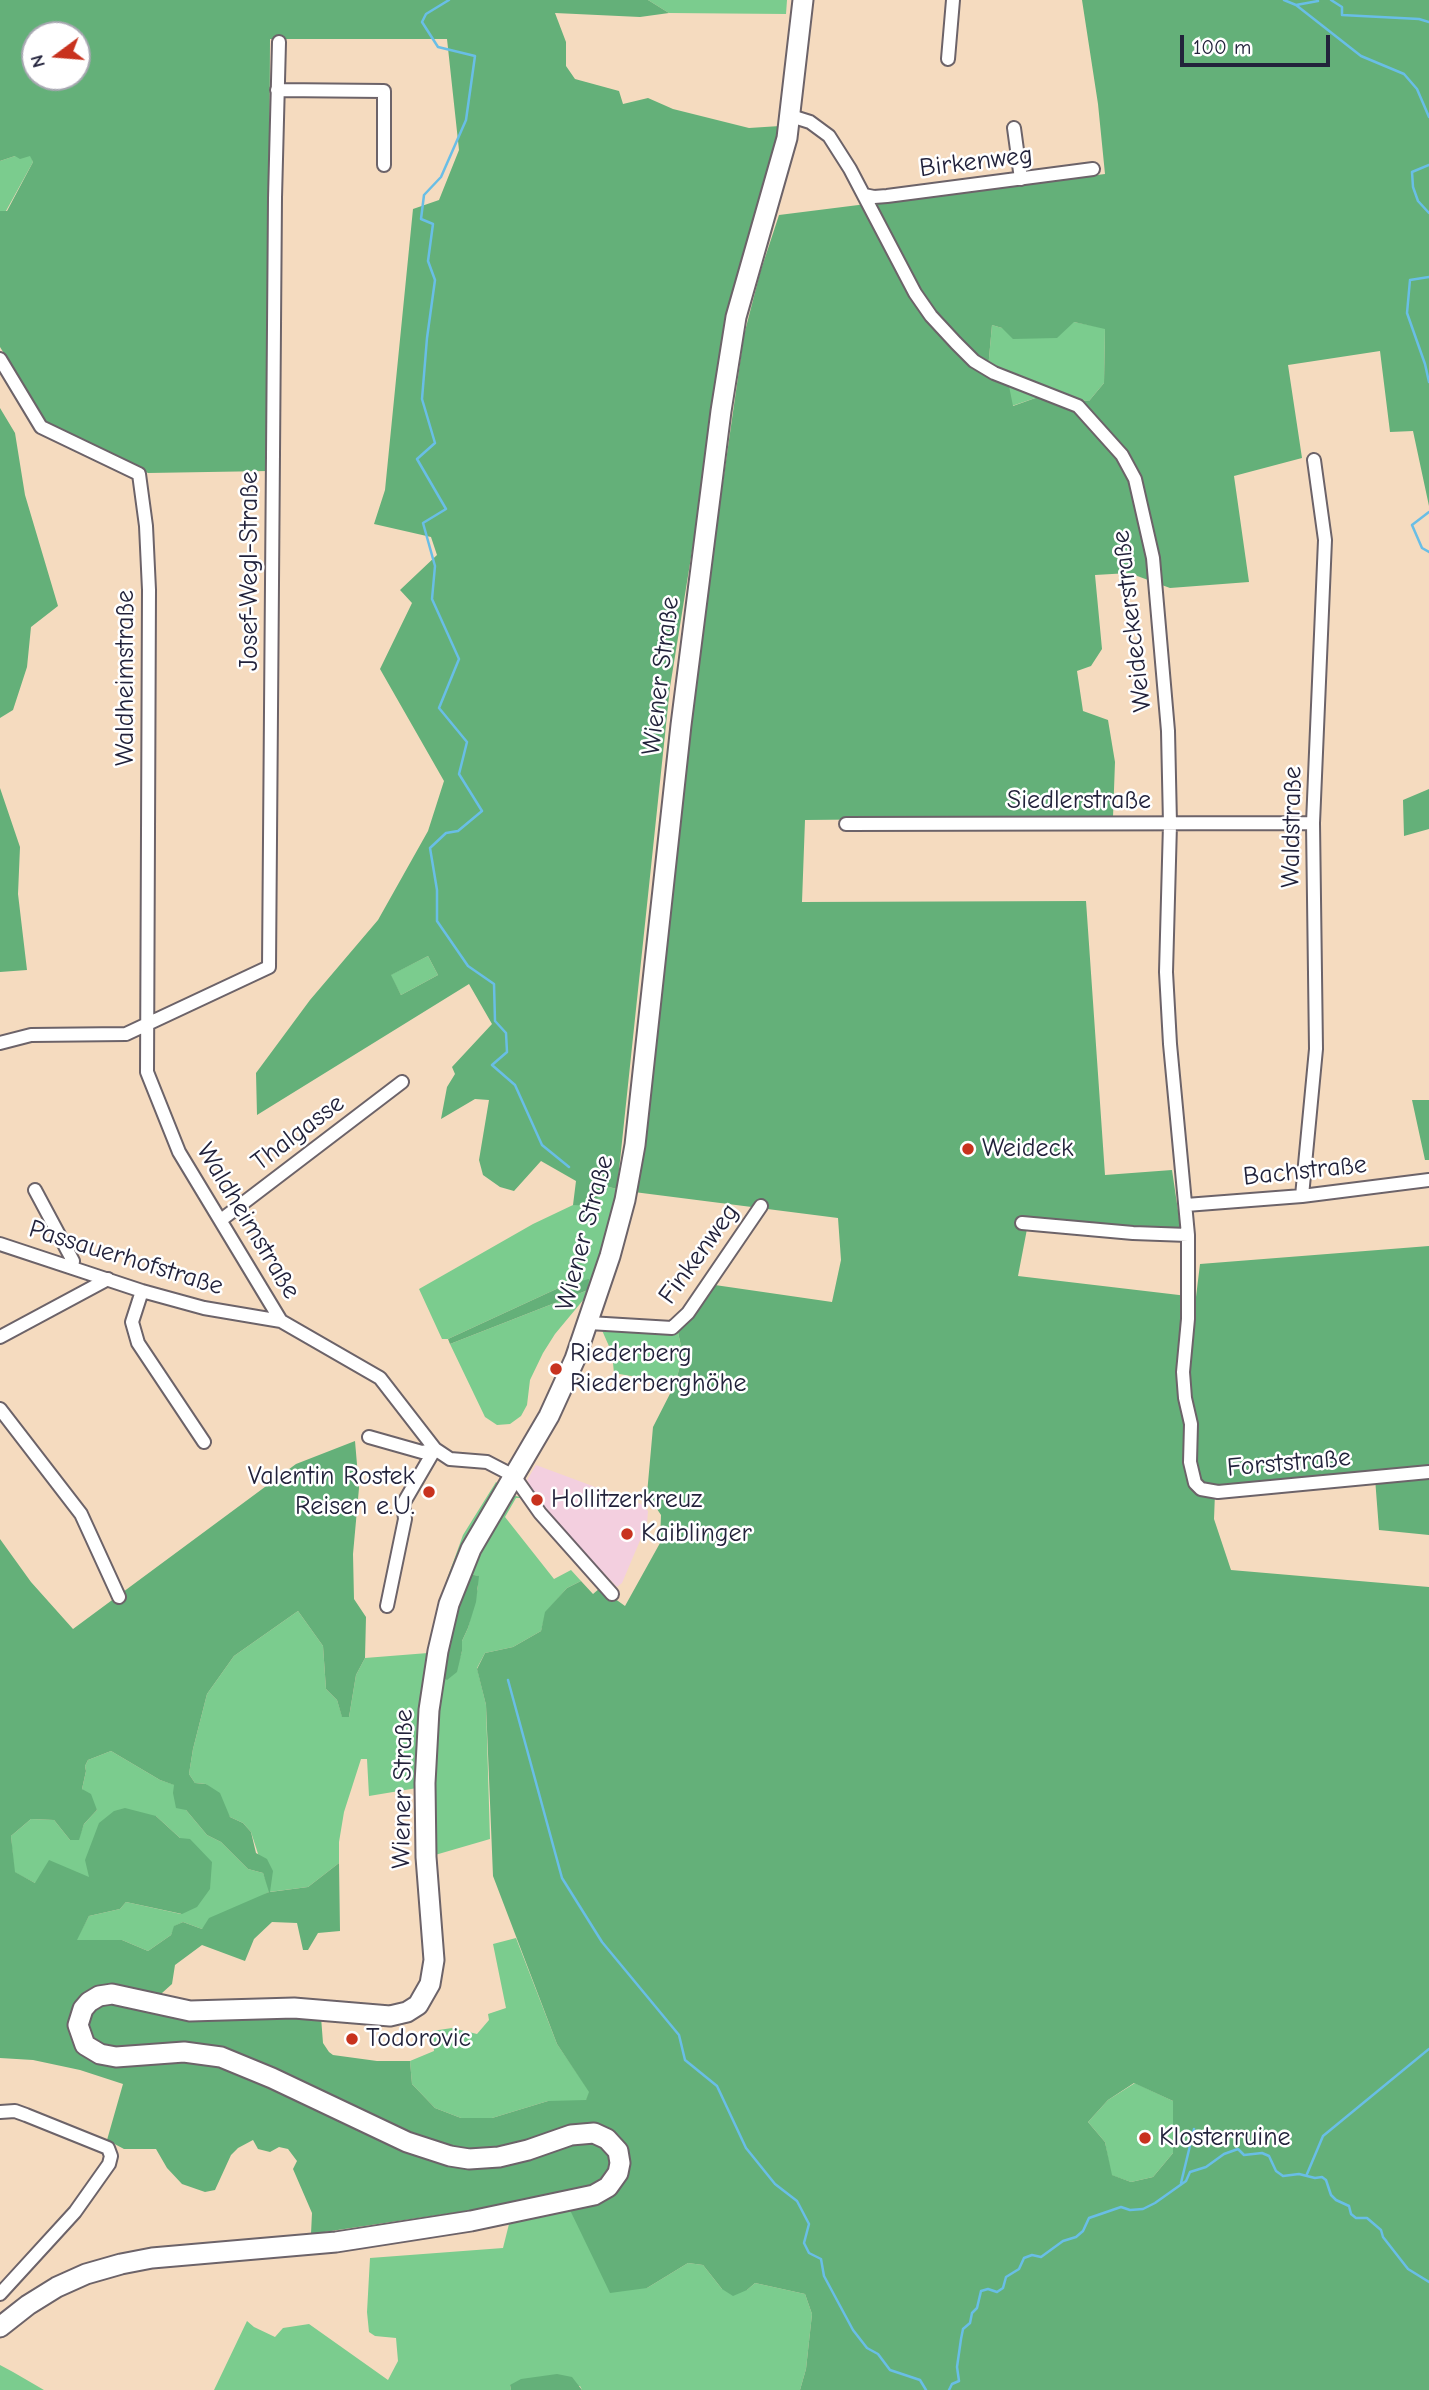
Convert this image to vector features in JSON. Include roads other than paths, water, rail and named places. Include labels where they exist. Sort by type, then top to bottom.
[{"type":"main road","name":"Wiener Straße","points":[[0,2328],[28,2305],[57,2287],[86,2274],[121,2264],[152,2258],[336,2242],[436,2228],[586,2198],[605,2190],[616,2178],[620,2164],[618,2151],[607,2139],[594,2133],[570,2135],[499,2157],[469,2159],[450,2156],[407,2142],[229,2060],[208,2054],[184,2052],[105,2056],[85,2045],[78,2028],[80,2015],[86,2004],[95,1998],[112,1994],[190,2011],[294,2008],[384,2016],[407,2012],[420,2002],[430,1984],[433,1960],[425,1783],[436,1662],[449,1604],[463,1568],[479,1534],[549,1416],[575,1359],[589,1323],[625,1200],[635,1145],[712,470],[731,343],[745,280],[784,153],[791,116],[803,0]]},
{"type":"street","points":[[948,59],[953,0]]},
{"type":"street","name":"Josef-Wegl-Straße","points":[[148,1024],[269,967],[279,42]]},
{"type":"street","points":[[277,90],[384,91],[384,165]]},
{"type":"street","name":"Weideckerstraße","points":[[791,116],[810,122],[829,136],[864,195],[915,293],[931,316],[956,343],[974,361],[994,373],[1078,406],[1128,463],[1135,479],[1153,558],[1168,731],[1170,824],[1166,972],[1188,1235]]},
{"type":"street","points":[[1014,128],[1021,179]]},
{"type":"street","name":"Birkenweg","points":[[864,195],[887,196],[1093,169]]},
{"type":"street","name":"Waldheimstraße","points":[[0,359],[41,427],[139,474],[146,526],[149,590],[147,1072]]},
{"type":"street","name":"Waldstraße","points":[[1302,1196],[1316,1049],[1313,823],[1325,540],[1314,460]]},
{"type":"street","name":"Siedlerstraße","points":[[846,824],[1313,823]]},
{"type":"street","points":[[0,1043],[31,1035],[126,1034],[148,1024]]},
{"type":"street","name":"Waldheimstraße","points":[[126,1034],[138,1045],[179,1152],[281,1321],[380,1378],[435,1450]]},
{"type":"street","name":"Thalgasse","points":[[222,1220],[402,1082]]},
{"type":"street","name":"Bachstraße","points":[[1186,1205],[1302,1196],[1429,1180]]},
{"type":"street","points":[[35,1190],[73,1261],[72,1267]]},
{"type":"street","name":"Finkenweg","points":[[589,1323],[672,1328],[688,1313],[761,1206]]},
{"type":"street","points":[[1022,1223],[1188,1235]]},
{"type":"street","name":"Forststraße","points":[[1188,1235],[1185,1398],[1191,1424],[1190,1462],[1195,1483],[1200,1489],[1218,1492],[1429,1472]]},
{"type":"street","name":"Passauerhofstraße","points":[[0,1244],[142,1291],[204,1308],[281,1321]]},
{"type":"street","points":[[0,1337],[108,1279]]},
{"type":"street","points":[[142,1291],[132,1322],[138,1343],[204,1442]]},
{"type":"street","points":[[0,1409],[81,1514],[119,1597]]},
{"type":"street","points":[[369,1437],[422,1451],[435,1450],[450,1458],[487,1462],[514,1476],[540,1513],[612,1594]]},
{"type":"street","points":[[387,1606],[405,1519],[403,1504],[435,1450]]},
{"type":"street","points":[[0,2112],[15,2111],[26,2115],[108,2148],[111,2156],[109,2164],[75,2212],[0,2294]]},
{"type":"waterway","points":[[449,0],[426,14],[422,22],[438,47],[475,56],[466,120],[441,177],[424,195],[421,219],[433,224],[428,261],[435,280],[422,399],[435,443],[417,459],[446,509],[423,523],[435,566],[432,599],[459,659],[439,708],[467,742],[459,774],[482,811],[458,831],[446,833],[430,848],[437,890],[437,921],[468,966],[494,984],[495,1021],[506,1033],[507,1052],[492,1065],[515,1085],[542,1145],[569,1167]]},
{"type":"waterway","points":[[1284,0],[1296,5],[1318,1]]},
{"type":"waterway","points":[[1331,0],[1342,7],[1342,15],[1419,19],[1429,22]]},
{"type":"waterway","points":[[1296,5],[1361,56],[1404,74],[1417,89],[1429,117]]},
{"type":"waterway","points":[[1429,165],[1412,172],[1418,201],[1429,213]]},
{"type":"waterway","points":[[1429,277],[1410,280],[1407,313],[1429,382]]},
{"type":"waterway","points":[[1429,512],[1412,525],[1422,548],[1429,552]]},
{"type":"waterway","points":[[508,1680],[562,1878],[602,1942],[679,2035],[685,2060],[717,2086],[746,2148],[775,2184],[797,2201],[809,2224],[804,2243],[809,2253],[821,2259],[824,2276],[853,2330],[890,2370],[920,2380],[926,2390]]},
{"type":"waterway","points":[[1307,2174],[1323,2136],[1429,2049]]},
{"type":"waterway","points":[[1181,2183],[1194,2129]]},
{"type":"waterway","points":[[949,2390],[952,2384],[959,2381],[957,2367],[963,2329],[970,2323],[981,2291],[988,2289],[997,2292],[1003,2288],[1006,2277],[1019,2269],[1024,2258],[1032,2255],[1041,2257],[1063,2241],[1076,2237],[1083,2231],[1089,2218],[1121,2207],[1130,2210],[1143,2209],[1186,2181],[1190,2172],[1206,2167],[1224,2154],[1238,2149],[1244,2155],[1262,2153],[1269,2156],[1276,2171],[1283,2176],[1299,2174],[1322,2177],[1336,2200],[1349,2206],[1351,2214],[1356,2218],[1367,2218],[1381,2230],[1383,2237],[1408,2269],[1429,2282]]},
{"type":"place","name":"Weideck","points":[[968,1149]]},
{"type":"place","name":"Riederberg Riederberghöhe","points":[[556,1369]]},
{"type":"place","name":"Valentin Rostek Reisen e.U.","points":[[429,1492]]},
{"type":"place","name":"Hollitzerkreuz","points":[[537,1500]]},
{"type":"place","name":"Kaiblinger","points":[[627,1534]]},
{"type":"place","name":"Todorovic","points":[[352,2039]]},
{"type":"place","name":"Klosterruine","points":[[1145,2138]]}]
